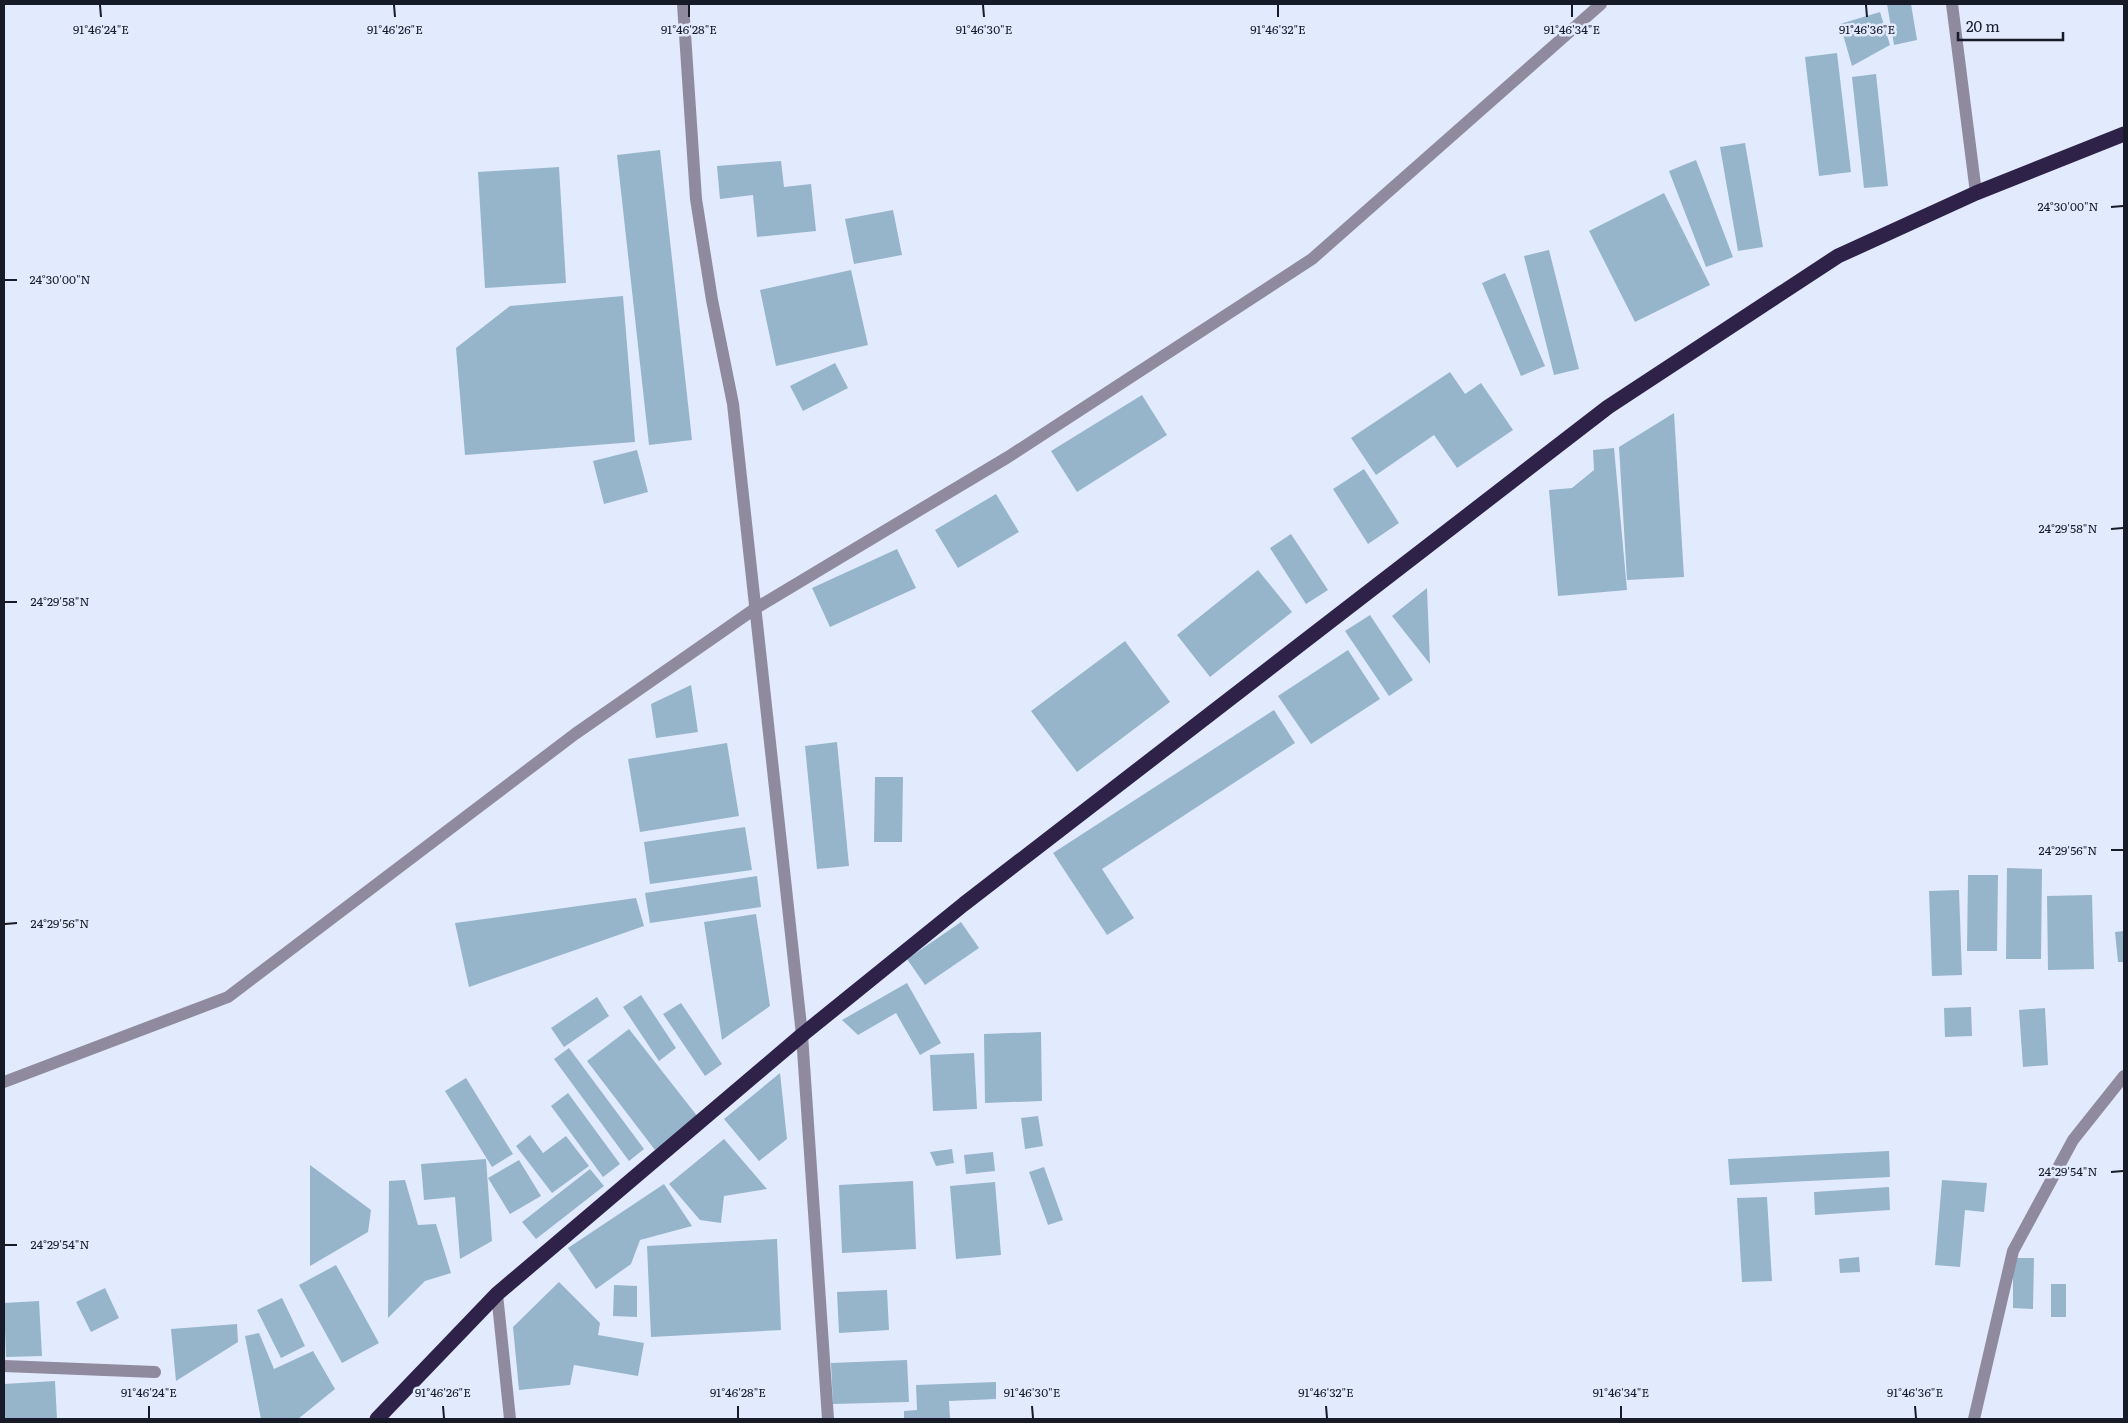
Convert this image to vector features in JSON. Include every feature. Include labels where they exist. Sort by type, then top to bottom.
[{"type":"highway","points":[[377,1419],[497,1294],[802,1035],[964,904],[1608,407],[1838,256],[1976,193],[2124,134]]},
{"type":"street","points":[[683,4],[696,200],[712,300],[733,404],[802,1035],[828,1419]]},
{"type":"street","points":[[4,1082],[228,997],[575,734],[756,608],[1008,457],[1312,259],[1601,4]]},
{"type":"street","points":[[1952,4],[1976,193]]},
{"type":"street","points":[[1974,1419],[2013,1251],[2073,1140],[2124,1076]]},
{"type":"street","points":[[497,1294],[510,1419]]},
{"type":"street","points":[[4,1366],[155,1372]]},
{"type":"building","points":[[1887,4],[1911,4],[1917,40],[1894,45]]},
{"type":"building","points":[[1880,12],[1890,45],[1852,66],[1840,24]]},
{"type":"building","points":[[1837,53],[1851,172],[1819,176],[1805,57]]},
{"type":"building","points":[[1876,74],[1888,186],[1864,188],[1852,77]]},
{"type":"building","points":[[1745,143],[1763,247],[1738,251],[1720,147]]},
{"type":"building","points":[[660,150],[692,440],[649,445],[617,155]]},
{"type":"building","points":[[1696,160],[1733,257],[1706,267],[1669,171]]},
{"type":"building","points":[[781,161],[784,187],[811,184],[816,231],[757,237],[753,195],[720,199],[717,166]]},
{"type":"building","points":[[559,167],[566,283],[485,288],[478,172]]},
{"type":"building","points":[[1664,193],[1710,285],[1635,322],[1589,231]]},
{"type":"building","points":[[893,210],[902,255],[854,264],[845,219]]},
{"type":"building","points":[[1549,250],[1579,369],[1554,375],[1524,256]]},
{"type":"building","points":[[851,270],[868,345],[776,366],[760,290]]},
{"type":"building","points":[[1505,273],[1545,366],[1521,376],[1482,283]]},
{"type":"building","points":[[623,296],[635,442],[465,455],[456,348],[510,306]]},
{"type":"building","points":[[835,363],[848,388],[803,411],[790,386]]},
{"type":"building","points":[[1450,372],[1465,394],[1481,383],[1513,430],[1457,468],[1434,435],[1376,475],[1351,438]]},
{"type":"building","points":[[1142,395],[1167,435],[1077,492],[1051,451]]},
{"type":"building","points":[[1674,413],[1684,577],[1627,580],[1619,447]]},
{"type":"building","points":[[1614,448],[1627,590],[1558,596],[1549,490],[1572,488],[1594,470],[1593,450]]},
{"type":"building","points":[[637,450],[648,492],[604,504],[593,461]]},
{"type":"building","points":[[1364,469],[1399,523],[1368,544],[1333,489]]},
{"type":"building","points":[[996,494],[1019,532],[958,568],[935,530]]},
{"type":"building","points":[[1291,534],[1328,590],[1306,604],[1270,548]]},
{"type":"building","points":[[897,549],[916,588],[830,627],[812,588]]},
{"type":"building","points":[[1258,570],[1292,612],[1210,677],[1177,635]]},
{"type":"building","points":[[1427,588],[1430,664],[1392,616]]},
{"type":"building","points":[[1370,615],[1413,680],[1389,696],[1345,631]]},
{"type":"building","points":[[1125,641],[1170,702],[1077,772],[1031,711]]},
{"type":"building","points":[[1348,650],[1380,699],[1311,744],[1278,696]]},
{"type":"building","points":[[691,685],[698,732],[656,738],[651,704]]},
{"type":"building","points":[[1274,710],[1295,743],[1102,869],[1134,918],[1107,935],[1053,853]]},
{"type":"building","points":[[837,742],[849,866],[817,869],[805,746]]},
{"type":"building","points":[[727,743],[739,816],[640,832],[628,759]]},
{"type":"building","points":[[875,777],[903,777],[902,842],[874,842]]},
{"type":"building","points":[[745,827],[752,870],[650,884],[644,842]]},
{"type":"building","points":[[2007,868],[2042,869],[2041,959],[2006,959]]},
{"type":"building","points":[[1968,875],[1998,875],[1997,951],[1967,951]]},
{"type":"building","points":[[757,876],[761,907],[650,923],[645,893]]},
{"type":"building","points":[[1959,890],[1962,975],[1932,976],[1929,891]]},
{"type":"building","points":[[2092,895],[2094,969],[2048,970],[2047,896]]},
{"type":"building","points":[[636,898],[644,926],[469,987],[455,923]]},
{"type":"building","points":[[756,914],[770,1006],[722,1040],[704,922]]},
{"type":"building","points":[[961,922],[979,948],[925,985],[907,959]]},
{"type":"building","points":[[2124,931],[2124,962],[2118,962],[2115,932]]},
{"type":"building","points":[[907,983],[941,1043],[920,1055],[896,1013],[858,1035],[842,1020]]},
{"type":"building","points":[[641,995],[676,1048],[659,1061],[623,1007]]},
{"type":"building","points":[[597,997],[609,1016],[564,1047],[551,1028]]},
{"type":"building","points":[[681,1003],[722,1064],[705,1076],[663,1014]]},
{"type":"building","points":[[1971,1007],[1972,1036],[1945,1037],[1944,1008]]},
{"type":"building","points":[[2045,1008],[2048,1065],[2023,1067],[2019,1010]]},
{"type":"building","points":[[629,1029],[698,1117],[655,1150],[587,1061]]},
{"type":"building","points":[[1041,1032],[1042,1101],[985,1103],[984,1034]]},
{"type":"building","points":[[569,1048],[644,1149],[629,1161],[554,1059]]},
{"type":"building","points":[[974,1053],[977,1109],[933,1111],[930,1055]]},
{"type":"building","points":[[780,1073],[787,1139],[759,1161],[724,1119]]},
{"type":"building","points":[[466,1078],[513,1154],[492,1167],[445,1091]]},
{"type":"building","points":[[568,1093],[620,1164],[603,1177],[551,1106]]},
{"type":"building","points":[[1038,1116],[1043,1146],[1025,1149],[1021,1118]]},
{"type":"building","points":[[530,1135],[543,1153],[566,1136],[589,1166],[552,1193],[516,1146]]},
{"type":"building","points":[[724,1139],[767,1189],[724,1196],[721,1223],[700,1220],[669,1184]]},
{"type":"building","points":[[952,1149],[954,1163],[936,1166],[930,1152]]},
{"type":"building","points":[[1889,1151],[1890,1177],[1730,1185],[1728,1159]]},
{"type":"building","points":[[993,1152],[995,1171],[966,1174],[964,1155]]},
{"type":"building","points":[[486,1159],[492,1241],[460,1259],[455,1197],[424,1200],[421,1164]]},
{"type":"building","points":[[519,1160],[541,1196],[510,1214],[488,1178]]},
{"type":"building","points":[[310,1165],[371,1210],[368,1232],[310,1266]]},
{"type":"building","points":[[1044,1167],[1063,1220],[1048,1225],[1029,1172]]},
{"type":"building","points":[[590,1169],[604,1186],[536,1239],[522,1222]]},
{"type":"building","points":[[405,1180],[418,1225],[436,1224],[451,1273],[425,1281],[388,1318],[389,1181]]},
{"type":"building","points":[[1942,1180],[1987,1183],[1984,1212],[1965,1210],[1960,1267],[1935,1265]]},
{"type":"building","points":[[913,1181],[916,1249],[842,1253],[839,1185]]},
{"type":"building","points":[[995,1182],[1001,1255],[956,1259],[950,1186]]},
{"type":"building","points":[[664,1184],[692,1226],[640,1240],[631,1264],[596,1289],[568,1248]]},
{"type":"building","points":[[1889,1187],[1890,1210],[1815,1215],[1814,1192]]},
{"type":"building","points":[[1767,1197],[1772,1281],[1742,1282],[1737,1198]]},
{"type":"building","points":[[777,1239],[781,1330],[651,1337],[647,1246]]},
{"type":"building","points":[[1859,1257],[1860,1272],[1840,1273],[1839,1259]]},
{"type":"building","points":[[2013,1258],[2034,1258],[2033,1309],[2013,1308]]},
{"type":"building","points":[[336,1265],[379,1343],[342,1363],[299,1285]]},
{"type":"building","points":[[559,1282],[600,1323],[598,1335],[644,1343],[638,1376],[574,1365],[570,1385],[519,1390],[513,1327]]},
{"type":"building","points":[[2051,1284],[2066,1284],[2066,1317],[2051,1317]]},
{"type":"building","points":[[614,1285],[637,1286],[637,1317],[613,1316]]},
{"type":"building","points":[[105,1288],[119,1318],[91,1332],[76,1302]]},
{"type":"building","points":[[887,1290],[889,1330],[839,1333],[837,1292]]},
{"type":"building","points":[[282,1298],[305,1346],[281,1358],[257,1310]]},
{"type":"building","points":[[39,1301],[42,1356],[6,1357],[4,1303]]},
{"type":"building","points":[[237,1324],[238,1342],[176,1381],[171,1329]]},
{"type":"building","points":[[259,1333],[274,1369],[313,1351],[335,1389],[298,1419],[261,1419],[245,1336]]},
{"type":"building","points":[[907,1360],[909,1402],[833,1404],[831,1363]]},
{"type":"building","points":[[55,1381],[57,1419],[4,1419],[4,1384]]},
{"type":"building","points":[[996,1382],[996,1399],[949,1401],[950,1419],[904,1419],[904,1411],[917,1410],[916,1385]]}]
